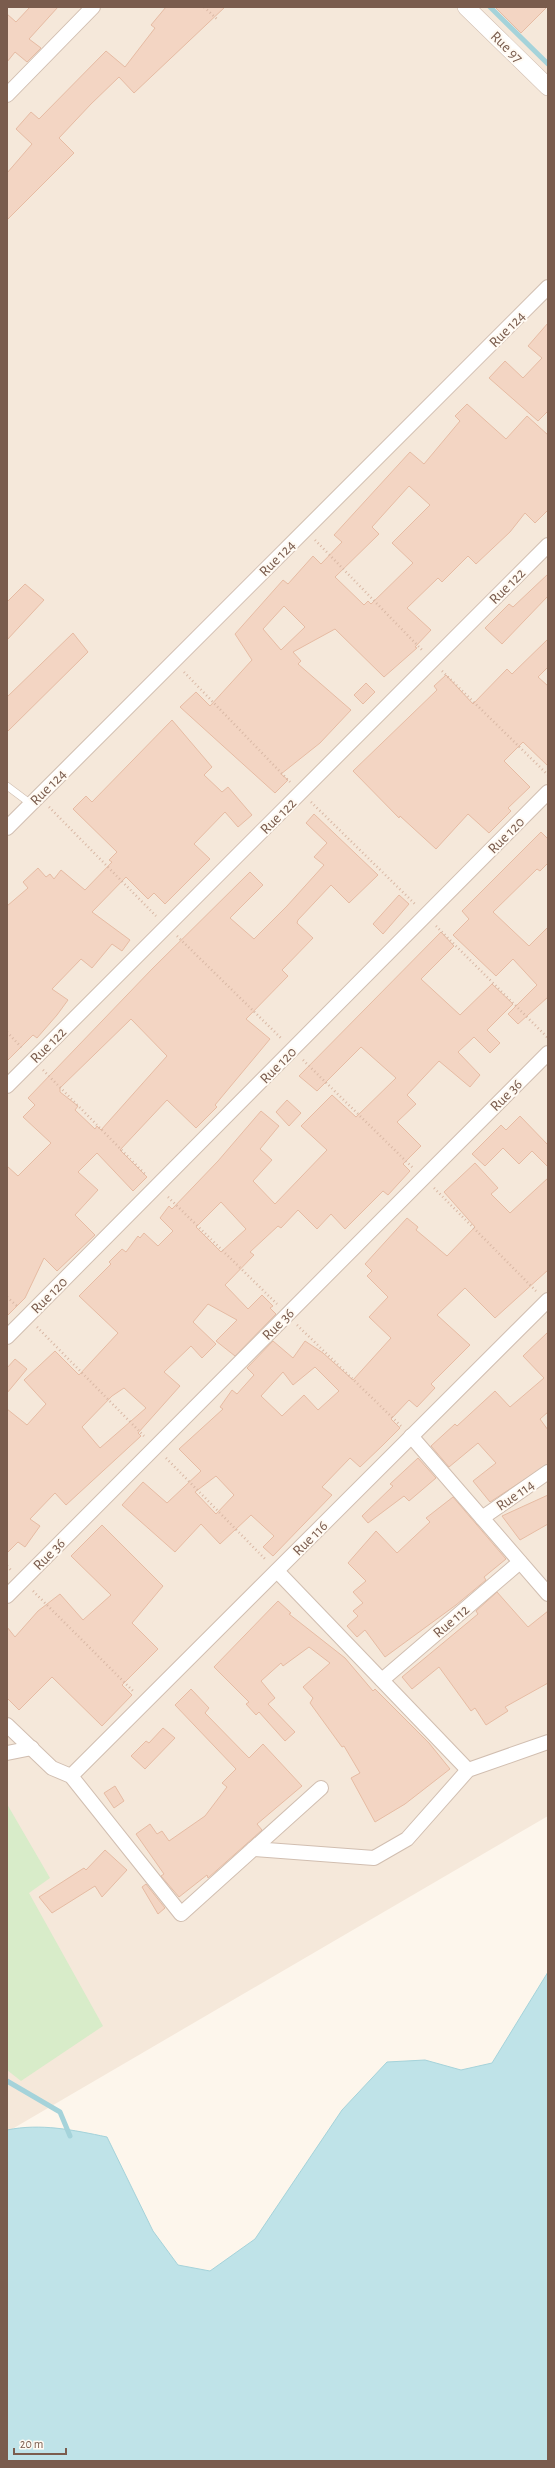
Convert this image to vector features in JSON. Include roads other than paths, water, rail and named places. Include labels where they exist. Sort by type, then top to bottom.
[{"type":"street","points":[[7,95],[93,7]]},
{"type":"street","name":"Rue 97","points":[[466,7],[548,87]]},
{"type":"street","name":"Rue 124","points":[[7,828],[548,288]]},
{"type":"street","name":"Rue 122","points":[[7,1086],[548,545]]},
{"type":"street","name":"Rue 120","points":[[7,1337],[548,792]]},
{"type":"street","name":"Rue 36","points":[[7,1596],[548,1053]]},
{"type":"street","name":"Rue 116","points":[[71,1776],[548,1301]]},
{"type":"street","points":[[412,1436],[548,1594]]},
{"type":"street","name":"Rue 114","points":[[482,1518],[548,1472]]},
{"type":"street","name":"Rue 112","points":[[382,1680],[520,1562]]},
{"type":"street","points":[[277,1571],[468,1770]]},
{"type":"street","points":[[7,1725],[52,1768],[71,1776],[181,1914],[321,1788]]},
{"type":"street","points":[[253,1849],[374,1858],[407,1839],[468,1770],[548,1742]]},
{"type":"street","points":[[7,1753],[32,1748]]},
{"type":"lane","points":[[7,786],[32,804]]},
{"type":"water","points":[[548,1972],[548,2461],[7,2461],[7,2130],[45,2127],[107,2137],[153,2231],[178,2265],[210,2271],[255,2239],[342,2110],[387,2062],[425,2060],[461,2070],[492,2063]]},
{"type":"waterway","points":[[490,7],[548,64]]},
{"type":"waterway","points":[[7,2081],[60,2112],[70,2136]]}]
